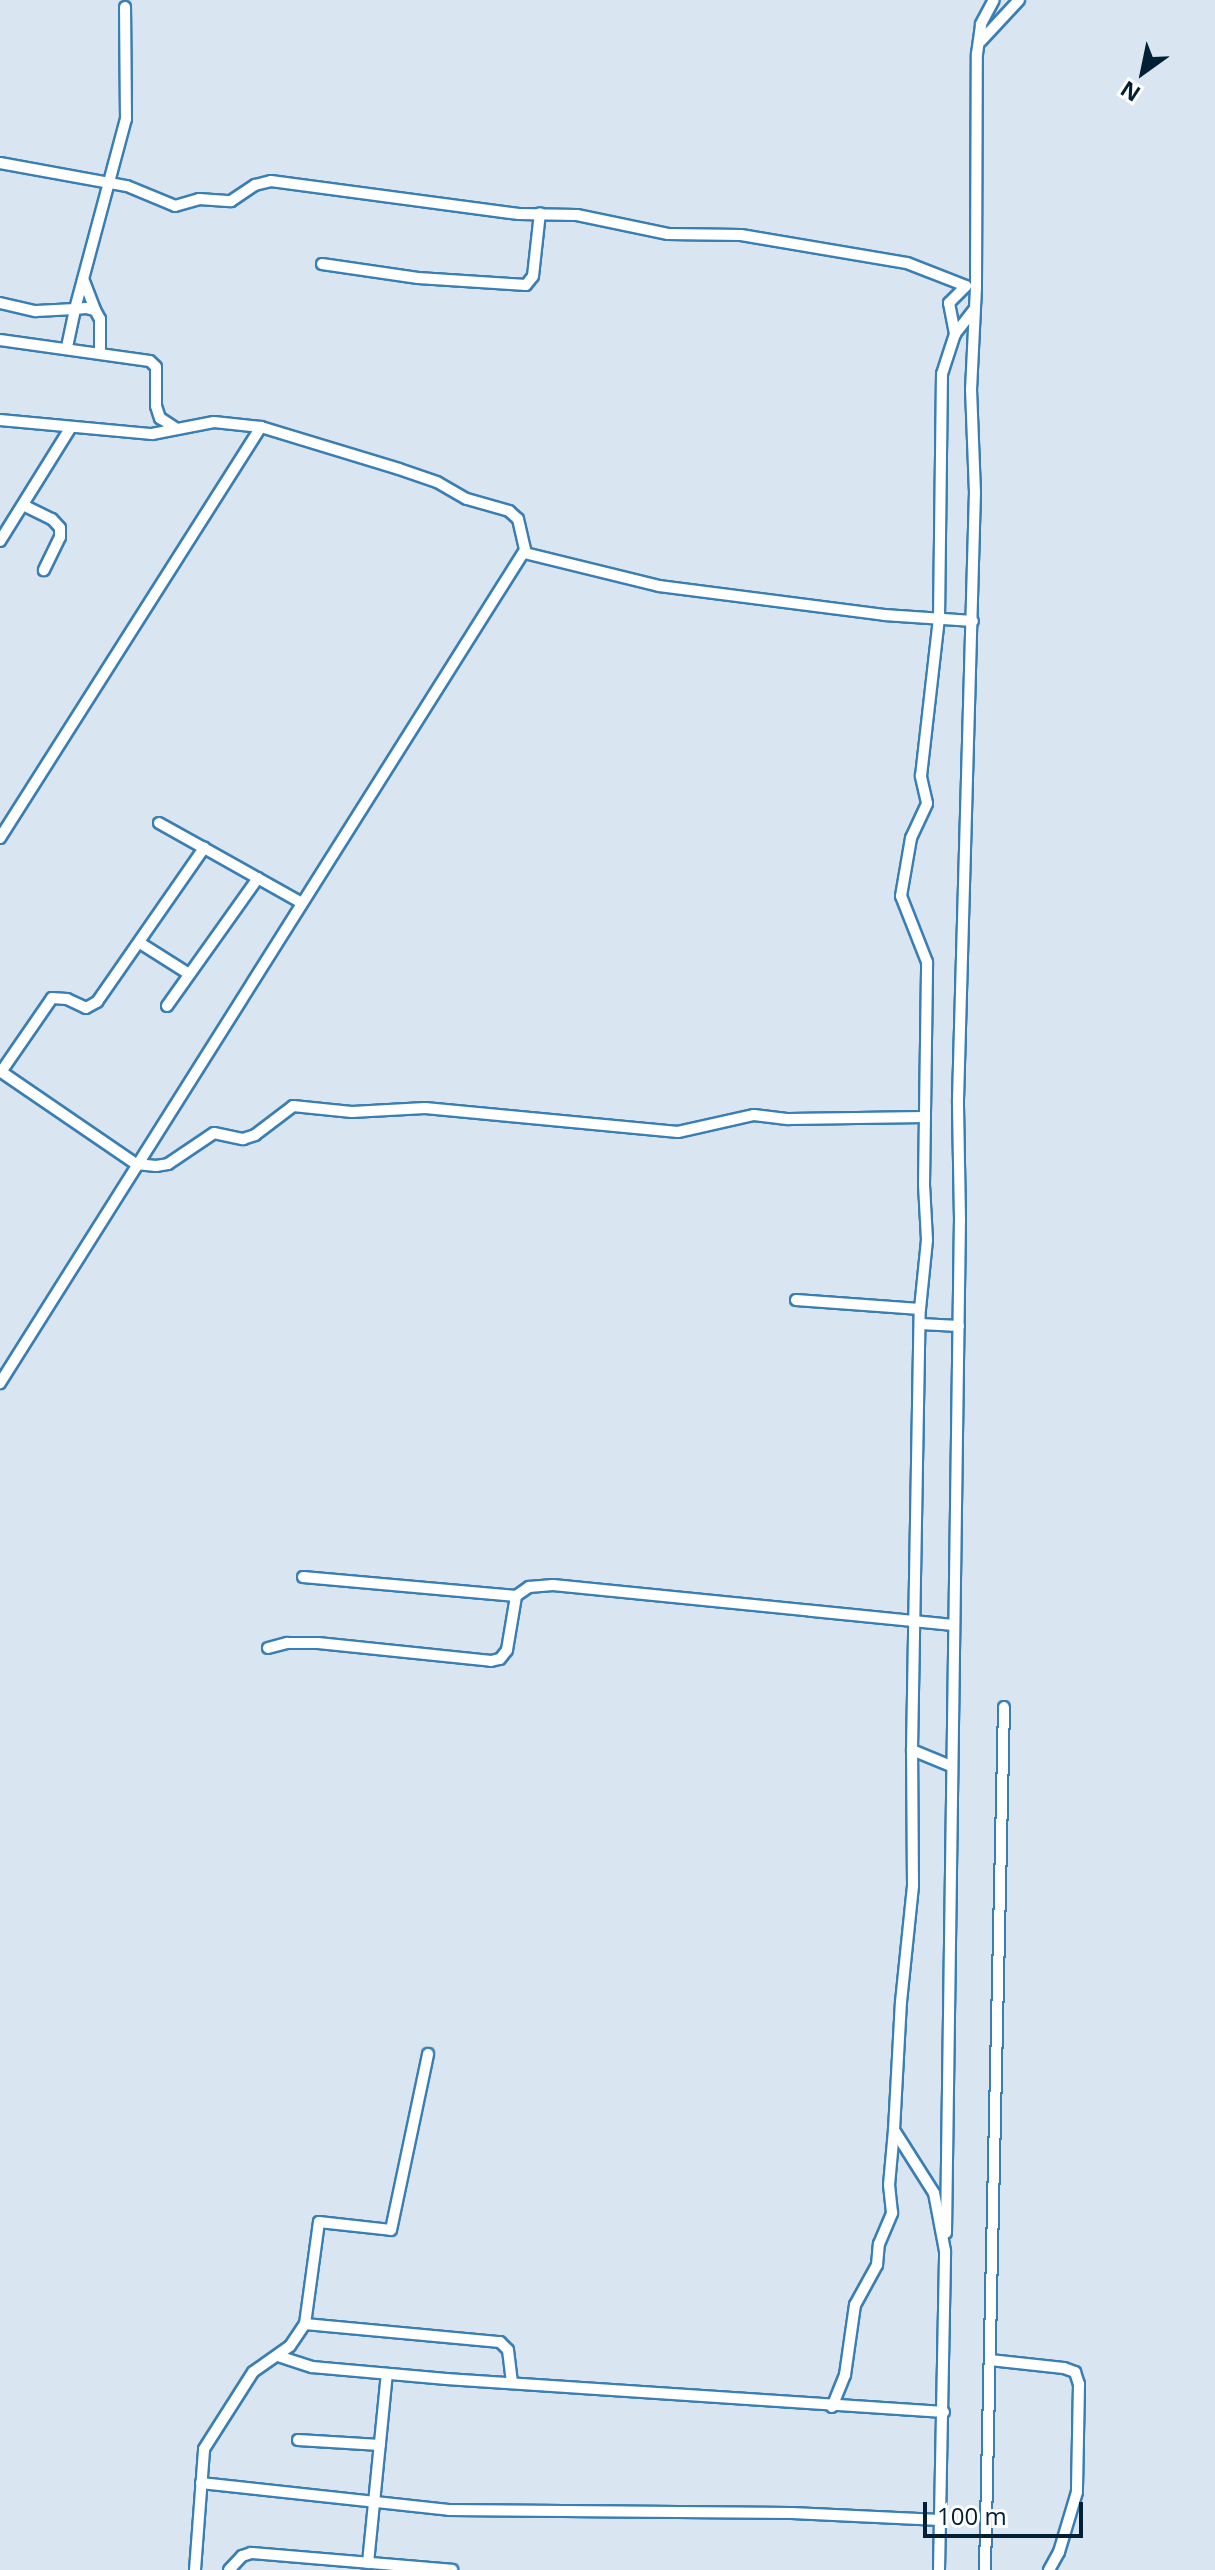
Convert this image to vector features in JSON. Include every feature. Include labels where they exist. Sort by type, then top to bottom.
[{"type":"street","points":[[939,2570],[950,2060],[951,1766],[959,1326],[958,1100],[973,621],[974,310],[971,286],[977,54],[981,24],[994,0]]},
{"type":"street","points":[[980,43],[1019,0]]},
{"type":"street","points":[[67,347],[126,119],[125,7]]},
{"type":"street","points":[[0,163],[109,183],[148,193],[175,206],[196,199],[231,201],[255,185],[271,181],[519,214],[606,219],[668,234],[741,235],[907,263],[971,286]]},
{"type":"street","points":[[322,264],[418,278],[526,285],[533,276],[540,213]]},
{"type":"street","points":[[84,281],[102,328],[100,352]]},
{"type":"street","points":[[955,334],[949,303],[971,286]]},
{"type":"street","points":[[0,303],[36,311],[95,310]]},
{"type":"street","points":[[832,2407],[845,2375],[857,2296],[877,2265],[879,2244],[892,2213],[889,2175],[913,1886],[912,1750],[920,1309],[927,1240],[927,962],[901,896],[911,838],[926,811],[921,776],[939,619],[942,374],[955,334],[974,310]]},
{"type":"street","points":[[0,340],[67,347],[153,363],[160,418],[152,434]]},
{"type":"street","points":[[160,418],[177,429]]},
{"type":"street","points":[[0,420],[152,434],[214,422],[261,427],[399,469],[437,482],[467,499],[509,511],[518,519],[525,553],[0,1383]]},
{"type":"street","points":[[0,541],[25,506],[71,427]]},
{"type":"street","points":[[0,838],[261,427]]},
{"type":"street","points":[[25,506],[52,519],[60,528],[60,537],[44,570]]},
{"type":"street","points":[[525,553],[659,586],[884,615],[973,621]]},
{"type":"street","points":[[159,823],[302,903]]},
{"type":"street","points":[[204,848],[140,943],[91,1008],[57,996],[46,1003],[0,1071],[136,1164],[168,1164],[214,1133],[243,1139],[270,1126],[293,1106],[339,1111],[425,1108],[678,1132],[754,1115],[789,1119],[925,1117]]},
{"type":"street","points":[[167,1006],[258,878]]},
{"type":"street","points":[[140,943],[189,974]]},
{"type":"street","points":[[796,1300],[920,1309]]},
{"type":"street","points":[[920,1324],[959,1326]]},
{"type":"street","points":[[303,1577],[516,1596],[529,1587],[553,1585],[953,1625]]},
{"type":"street","points":[[268,1648],[287,1643],[318,1643],[491,1661],[500,1659],[507,1650],[516,1596]]},
{"type":"street","points":[[985,2570],[1004,1707]]},
{"type":"street","points":[[912,1750],[951,1766]]},
{"type":"street","points":[[195,2570],[202,2457],[208,2443],[253,2372],[263,2362],[278,2356],[305,2324],[319,2222],[391,2230],[428,2054]]},
{"type":"street","points":[[894,2130],[934,2193],[945,2251]]},
{"type":"street","points":[[305,2324],[500,2342],[508,2350],[512,2383]]},
{"type":"street","points":[[278,2356],[312,2367],[387,2374],[832,2407],[944,2412]]},
{"type":"street","points":[[990,2360],[1064,2368],[1075,2372],[1079,2384],[1077,2492],[1059,2552],[1049,2570]]},
{"type":"street","points":[[374,2566],[374,2504],[387,2374]]},
{"type":"street","points":[[298,2440],[380,2445]]},
{"type":"street","points":[[201,2483],[374,2504],[505,2512],[792,2513],[940,2520]]},
{"type":"street","points":[[229,2570],[242,2556],[251,2553],[374,2566],[452,2570]]}]
